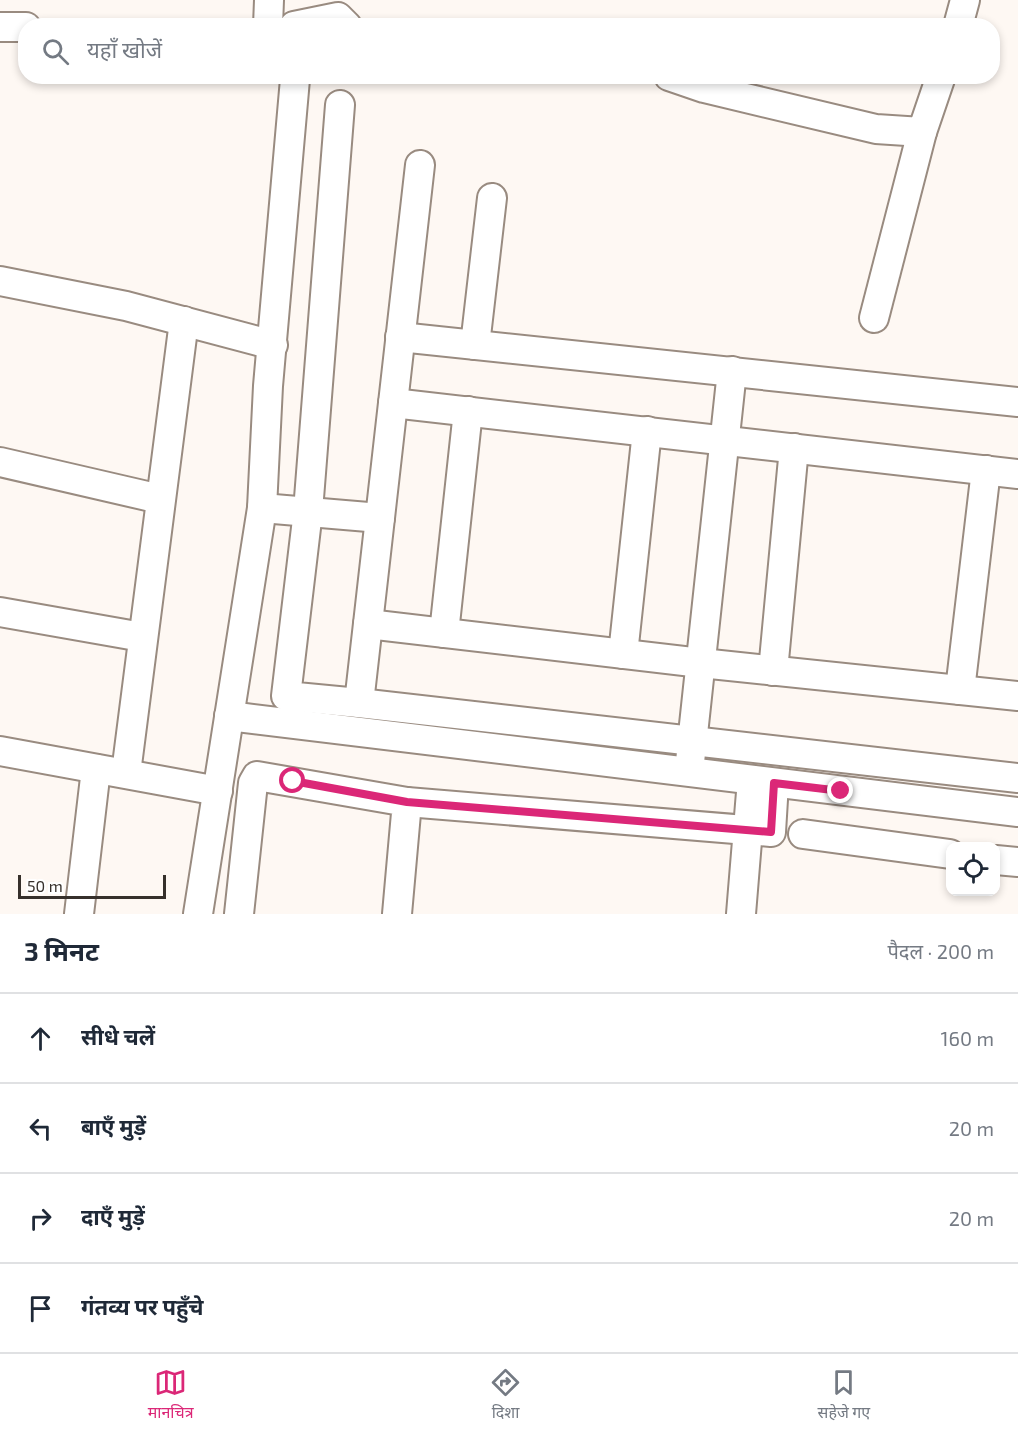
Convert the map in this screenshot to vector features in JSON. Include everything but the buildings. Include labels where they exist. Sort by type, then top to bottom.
[{"type":"street","points":[[268,18],[269,0]]},
{"type":"street","points":[[960,18],[964,0]]},
{"type":"street","points":[[0,27],[18,27]]},
{"type":"street","points":[[198,914],[262,508],[295,84]]},
{"type":"street","points":[[692,84],[876,129],[922,132]]},
{"type":"street","points":[[874,318],[922,132],[938,84]]},
{"type":"street","points":[[340,105],[308,511],[286,696],[1018,778]]},
{"type":"street","points":[[359,703],[420,165]]},
{"type":"street","points":[[475,345],[492,198]]},
{"type":"street","points":[[0,281],[184,321],[273,345]]},
{"type":"street","points":[[126,773],[184,321]]},
{"type":"street","points":[[400,337],[1018,402]]},
{"type":"street","points":[[690,773],[732,371]]},
{"type":"street","points":[[393,403],[1018,474]]},
{"type":"street","points":[[444,633],[468,411]]},
{"type":"street","points":[[623,654],[647,431]]},
{"type":"street","points":[[773,671],[794,448]]},
{"type":"street","points":[[0,462],[160,499]]},
{"type":"street","points":[[960,690],[986,470]]},
{"type":"street","points":[[262,508],[380,518]]},
{"type":"street","points":[[0,612],[142,638]]},
{"type":"street","points":[[368,624],[773,671],[1018,696]]},
{"type":"street","points":[[229,716],[1018,812]]},
{"type":"street","points":[[0,751],[218,791]]},
{"type":"street","points":[[79,914],[96,769]]},
{"type":"street","points":[[239,914],[253,783],[257,776],[407,802],[748,830]]},
{"type":"street","points":[[741,914],[748,830],[763,782]]},
{"type":"street","points":[[397,914],[407,802]]},
{"type":"street","points":[[803,834],[946,853]]},
{"type":"street","points":[[1000,860],[1018,862]]},
{"type":"route","points":[[293,781],[407,802],[771,832],[774,783],[841,791]]}]
